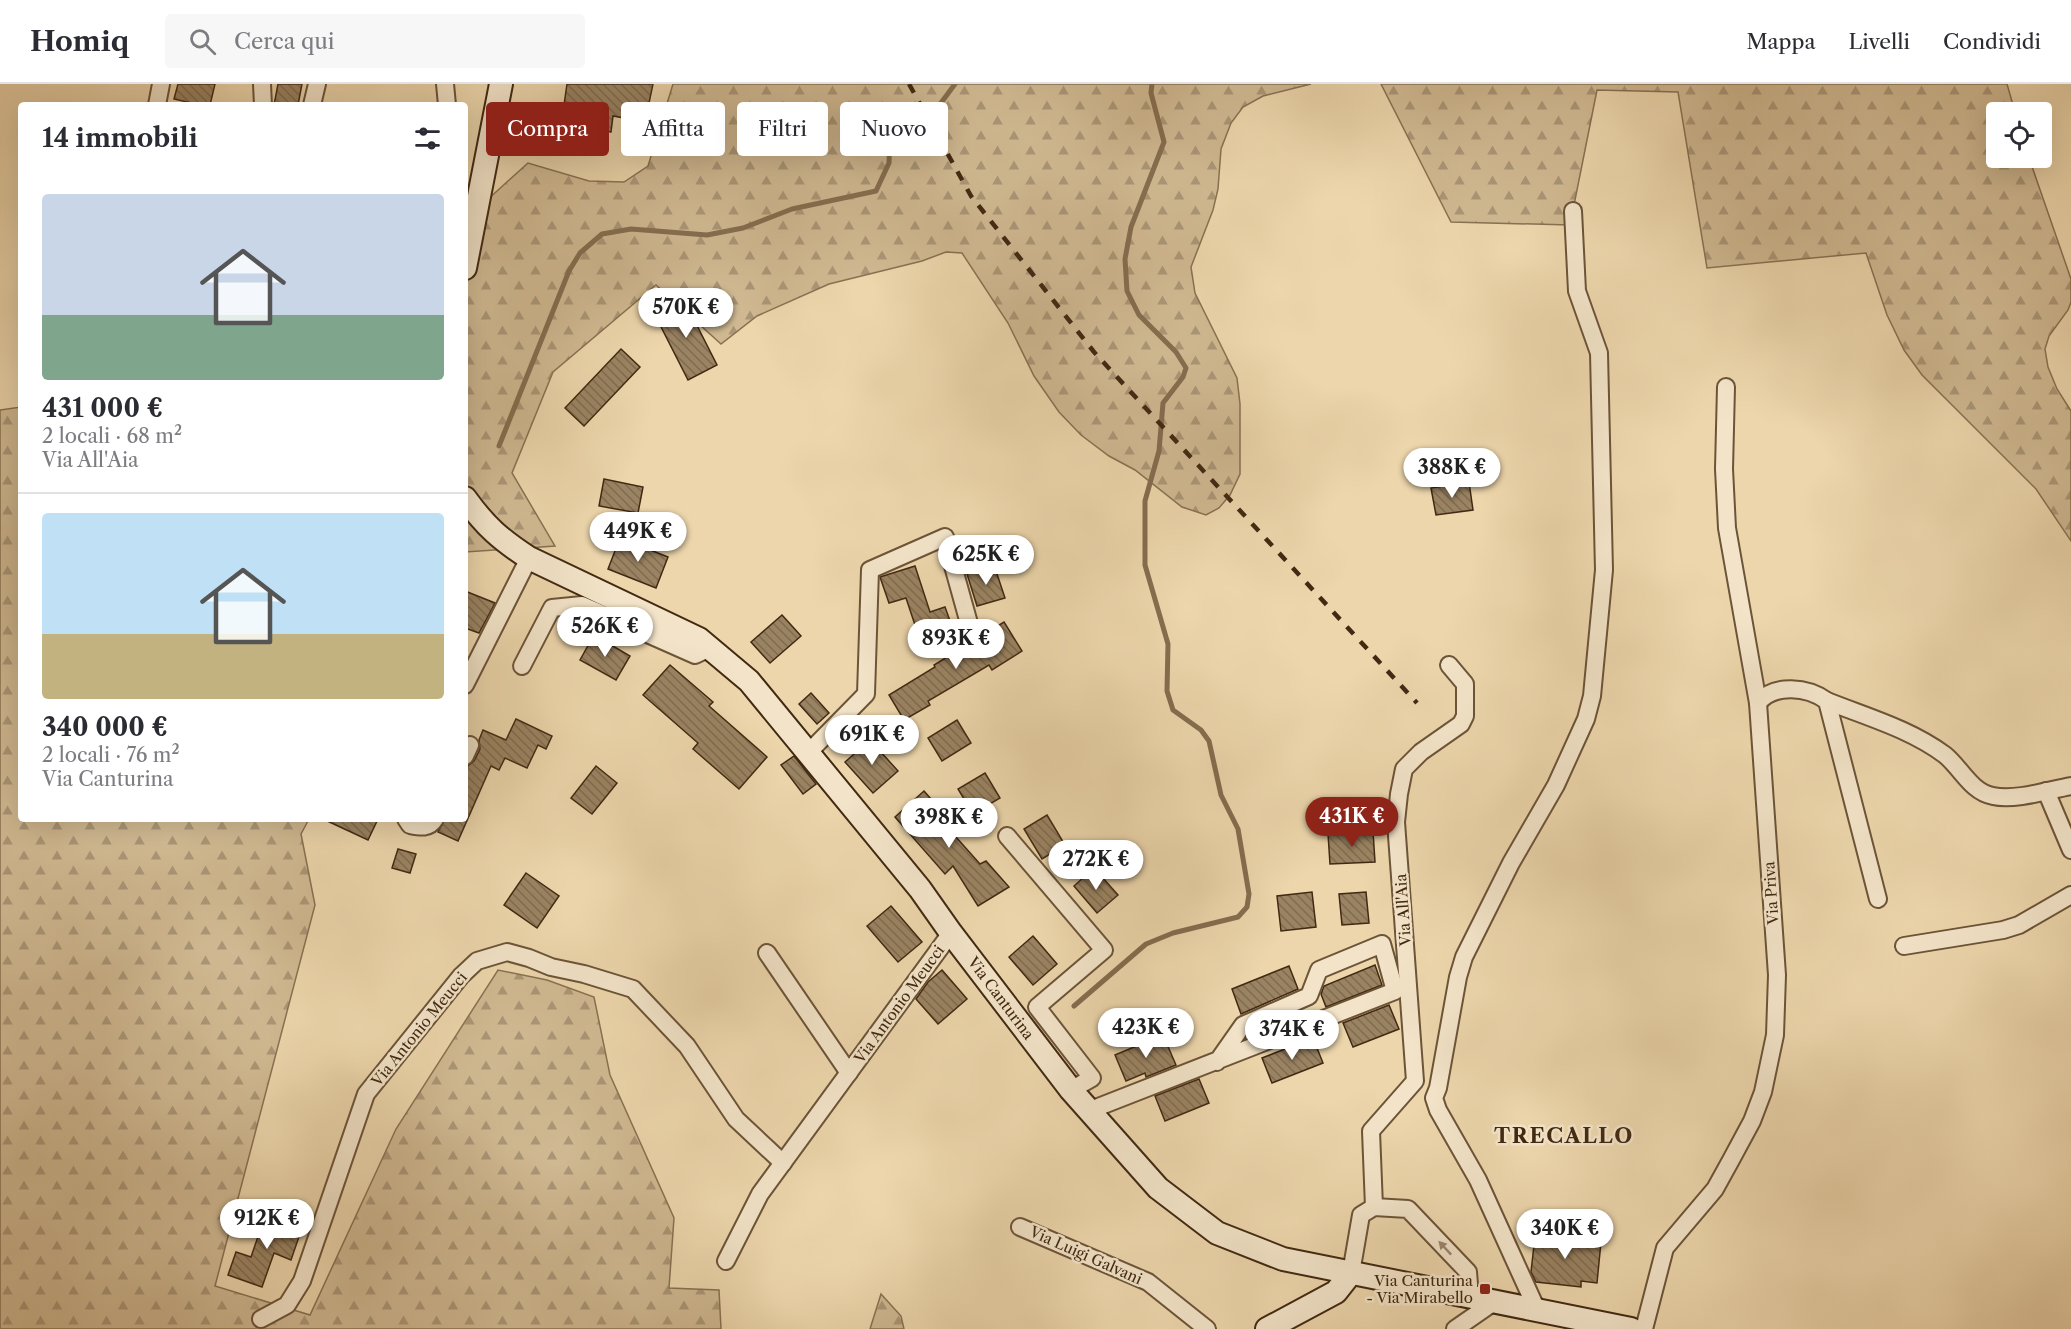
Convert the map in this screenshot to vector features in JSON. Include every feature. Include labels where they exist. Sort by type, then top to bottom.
[{"type":"main road","points":[[468,225],[501,84]]},
{"type":"main road","name":"Via Canturina","points":[[468,502],[503,542],[529,558],[699,639],[749,681],[920,889],[951,933],[1088,1111],[1158,1188],[1217,1233],[1283,1259],[1631,1329]]},
{"type":"main road","points":[[1267,1329],[1292,1323],[1336,1292],[1351,1273]]},
{"type":"street","points":[[158,102],[161,84]]},
{"type":"street","points":[[262,84],[263,102]]},
{"type":"street","points":[[313,102],[317,84]]},
{"type":"street","points":[[445,84],[447,102]]},
{"type":"street","points":[[1537,1310],[1478,1180],[1438,1110],[1434,1098],[1438,1088],[1458,977],[1464,957],[1511,863],[1556,785],[1586,719],[1592,696],[1604,570],[1599,352],[1577,291],[1574,211]]},
{"type":"street","name":"Via Priva","points":[[1644,1329],[1665,1248],[1714,1189],[1752,1121],[1763,1092],[1775,1035],[1777,975],[1758,703],[1727,528],[1724,468],[1726,387]]},
{"type":"street","points":[[808,753],[866,694],[870,570],[945,537],[970,627]]},
{"type":"street","points":[[468,679],[529,558]]},
{"type":"street","points":[[522,666],[552,608],[582,605],[695,655],[710,648]]},
{"type":"street","name":"Via All'Aia","points":[[1374,1207],[1371,1131],[1415,1082],[1396,822],[1399,794],[1404,769],[1422,752],[1461,724],[1465,716],[1464,684],[1449,665]]},
{"type":"street","points":[[1758,703],[1768,695],[1789,689],[1803,690],[1821,697],[1908,733],[1946,756],[1977,789],[1993,796],[2013,796],[2071,786]]},
{"type":"street","points":[[1827,701],[1878,899]]},
{"type":"street","points":[[2046,790],[2071,850]]},
{"type":"street","points":[[408,822],[410,825],[422,828],[434,822]]},
{"type":"street","points":[[1007,836],[1104,950],[1037,1007],[1092,1078],[1071,1090]]},
{"type":"street","points":[[1904,946],[1986,933],[2019,925],[2071,895]]},
{"type":"street","name":"Via Antonio Meucci","points":[[726,1261],[760,1194],[951,933]]},
{"type":"street","points":[[1088,1111],[1217,1062],[1395,991],[1382,944],[1319,970],[1309,996],[1244,1025],[1217,1062]]},
{"type":"street","name":"Via Antonio Meucci","points":[[261,1319],[287,1305],[302,1281],[366,1094],[461,976],[477,961],[494,954],[507,952],[551,967],[633,989],[687,1046],[736,1119],[783,1163]]},
{"type":"street","points":[[767,952],[849,1073]]},
{"type":"street","points":[[1351,1273],[1360,1215],[1374,1207],[1408,1209],[1468,1272],[1470,1297]]},
{"type":"street","name":"Via Luigi Galvani","points":[[1020,1227],[1148,1282],[1207,1329]]},
{"type":"street","points":[[1455,1329],[1494,1302]]},
{"type":"green space","points":[[673,84],[1311,84],[1263,96],[1243,107],[1231,123],[1221,149],[1218,189],[1213,210],[1191,267],[1195,293],[1237,378],[1240,404],[1240,474],[1230,495],[1219,508],[1206,515],[1182,507],[1135,470],[1109,456],[1081,435],[1059,412],[1034,376],[1008,323],[962,253],[946,252],[922,261],[829,284],[757,316],[721,344],[656,285],[553,372],[512,473],[555,546],[468,552],[468,217],[528,163],[589,181],[624,182],[648,166],[651,156],[725,156],[725,102],[668,102]]},
{"type":"green space","points":[[1381,84],[2007,84],[2012,102],[1986,102],[1986,168],[2032,168],[2071,279],[2071,302],[2068,310],[2049,336],[2045,349],[2048,367],[2057,389],[2071,411],[2071,541],[2036,489],[1922,375],[1904,350],[1887,315],[1866,253],[1707,268],[1678,92],[1597,90],[1570,225],[1451,222]]},
{"type":"green space","points":[[18,407],[18,822],[307,822],[301,834],[315,905],[215,1286],[310,1315],[396,1129],[498,970],[547,980],[594,997],[610,1075],[674,1218],[669,1288],[719,1290],[721,1329],[0,1329],[0,410]]},
{"type":"green space","points":[[881,1294],[901,1316],[904,1329],[870,1329]]},
{"type":"building","points":[[178,84],[215,84],[211,102],[187,102],[174,99]]},
{"type":"building","points":[[278,84],[302,84],[299,102],[275,102]]},
{"type":"building","points":[[567,84],[653,84],[649,102],[621,102],[621,118],[613,116],[611,132],[609,132],[609,102],[564,102]]},
{"type":"building","points":[[683,298],[717,365],[688,380],[654,313]]},
{"type":"building","points":[[621,349],[640,367],[584,426],[565,408]]},
{"type":"building","points":[[604,479],[643,487],[638,513],[599,506]]},
{"type":"building","points":[[1469,482],[1473,510],[1436,515],[1431,488]]},
{"type":"building","points":[[620,538],[668,557],[656,588],[608,569]]},
{"type":"building","points":[[994,565],[1005,598],[977,606],[967,574]]},
{"type":"building","points":[[915,566],[930,612],[945,607],[954,632],[921,643],[906,598],[889,603],[880,577]]},
{"type":"building","points":[[468,592],[495,603],[479,633],[468,629]]},
{"type":"building","points":[[782,615],[801,636],[770,663],[751,642]]},
{"type":"building","points":[[1004,622],[1022,651],[992,670],[989,665],[928,701],[930,705],[904,720],[889,695]]},
{"type":"building","points":[[594,635],[630,656],[616,680],[580,660]]},
{"type":"building","points":[[670,665],[713,702],[709,706],[767,757],[739,789],[693,749],[698,743],[643,695]]},
{"type":"building","points":[[811,693],[829,713],[817,724],[799,704]]},
{"type":"building","points":[[516,719],[552,736],[546,749],[538,745],[527,768],[505,758],[499,770],[491,766],[468,818],[468,766],[474,761],[480,749],[479,740],[483,730],[506,740]]},
{"type":"building","points":[[957,720],[971,743],[942,761],[928,738]]},
{"type":"building","points":[[870,740],[898,771],[873,793],[845,762]]},
{"type":"building","points":[[794,756],[816,784],[803,794],[781,765]]},
{"type":"building","points":[[596,766],[617,783],[592,814],[571,798]]},
{"type":"building","points":[[985,773],[1000,798],[973,814],[958,789]]},
{"type":"building","points":[[924,791],[944,814],[939,818],[980,864],[986,861],[1009,887],[978,906],[953,866],[945,874],[895,817]]},
{"type":"building","points":[[1047,815],[1065,845],[1042,859],[1024,829]]},
{"type":"building","points":[[329,822],[377,822],[368,840]]},
{"type":"building","points":[[443,822],[466,822],[458,841],[438,832]]},
{"type":"building","points":[[1373,831],[1375,862],[1330,864],[1328,834]]},
{"type":"building","points":[[398,849],[416,854],[410,873],[392,868]]},
{"type":"building","points":[[1094,868],[1118,895],[1097,913],[1074,886]]},
{"type":"building","points":[[526,873],[559,896],[537,928],[504,905]]},
{"type":"building","points":[[1312,892],[1316,927],[1281,931],[1277,896]]},
{"type":"building","points":[[1366,892],[1369,923],[1342,925],[1339,894]]},
{"type":"building","points":[[891,906],[922,942],[898,962],[867,926]]},
{"type":"building","points":[[1033,936],[1057,964],[1033,985],[1009,957]]},
{"type":"building","points":[[1375,965],[1382,985],[1326,1007],[1321,994],[1324,986]]},
{"type":"building","points":[[1289,966],[1298,989],[1241,1014],[1232,989]]},
{"type":"building","points":[[942,970],[967,999],[938,1024],[916,999],[928,982]]},
{"type":"building","points":[[1389,1005],[1399,1029],[1353,1047],[1343,1023]]},
{"type":"building","points":[[1163,1035],[1176,1065],[1146,1077],[1145,1073],[1126,1081],[1115,1055]]},
{"type":"building","points":[[1313,1038],[1323,1063],[1272,1083],[1262,1058]]},
{"type":"building","points":[[1199,1079],[1209,1103],[1165,1121],[1155,1096]]},
{"type":"building","points":[[266,1213],[303,1225],[291,1260],[274,1253],[262,1287],[228,1275],[236,1252],[251,1257]]},
{"type":"building","points":[[1556,1228],[1575,1230],[1574,1240],[1601,1242],[1597,1283],[1581,1281],[1581,1287],[1536,1282],[1531,1272],[1535,1236],[1555,1238]]},
{"type":"waterway","points":[[499,446],[569,271],[580,253],[602,234],[631,229],[707,235],[743,228],[792,209],[876,191],[889,163],[890,129],[935,111],[955,84]]},
{"type":"waterway","points":[[1074,1006],[1146,944],[1173,933],[1238,917],[1247,907],[1249,894],[1238,829],[1221,795],[1209,741],[1201,730],[1173,710],[1167,691],[1168,644],[1145,565],[1145,501],[1159,451],[1163,403],[1183,377],[1186,368],[1176,352],[1139,315],[1127,291],[1125,259],[1131,227],[1164,142],[1151,93],[1152,84]]},
{"type":"railway","points":[[909,84],[971,196],[1094,352],[1417,703]]},
{"type":"place","name":"Via Canturina - Via Mirabello","points":[[1485,1289]]},
{"type":"district","name":"TRECALLO","points":[[1564,1135]]}]
